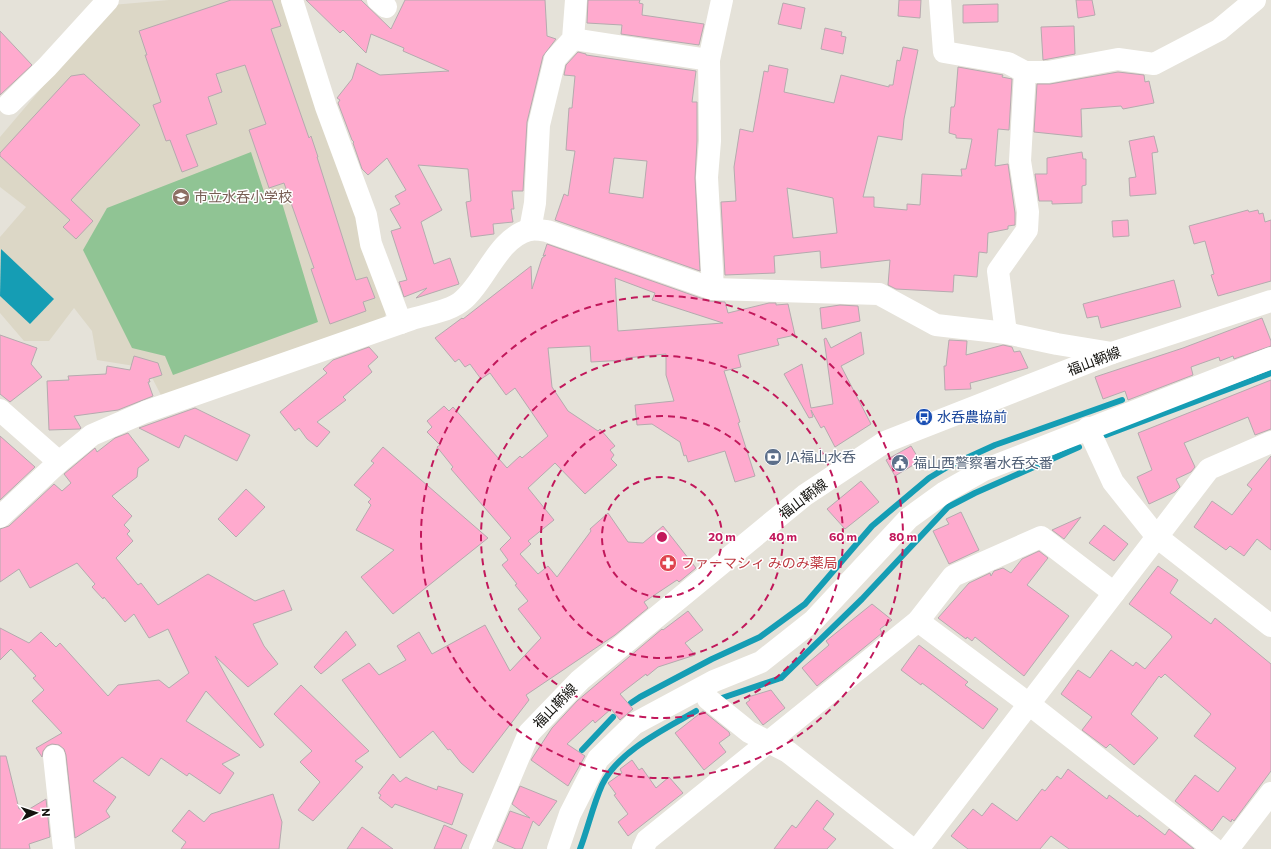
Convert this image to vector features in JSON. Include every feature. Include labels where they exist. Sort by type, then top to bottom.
[{"type":"street","points":[[9,104],[47,67],[108,0]]},
{"type":"street","points":[[292,0],[326,107],[366,215],[372,244],[401,323]]},
{"type":"street","points":[[530,230],[534,203],[540,125],[555,59],[573,39],[576,0]]},
{"type":"street","points":[[713,289],[707,177],[710,141],[709,60],[722,0]]},
{"type":"street","points":[[940,0],[944,52],[1008,63],[1025,72],[1060,71],[1118,59],[1154,64],[1218,30],[1255,0]]},
{"type":"street","points":[[573,39],[709,60]]},
{"type":"street","points":[[1006,333],[998,271],[1027,230],[1028,212],[1020,161],[1025,72]]},
{"type":"street","points":[[0,517],[59,462],[92,436],[145,412],[450,307],[463,301],[473,290],[491,262],[517,234],[530,230],[547,231],[713,289],[880,294],[936,325],[1006,333],[1057,344],[1112,353]]},
{"type":"street","name":"福山鞆線","points":[[480,849],[529,733],[580,680],[805,495],[884,442],[1112,353],[1271,301]]},
{"type":"street","points":[[623,734],[637,733],[708,699],[761,662],[814,620],[909,518],[945,492],[984,470],[1088,428],[1271,358]]},
{"type":"street","points":[[0,410],[59,462]]},
{"type":"street","points":[[1088,428],[1112,482],[1157,537],[1271,626]]},
{"type":"street","points":[[918,849],[1209,469],[1271,442]]},
{"type":"street","points":[[643,849],[647,840],[918,621],[953,576],[1041,537],[1114,593]]},
{"type":"street","points":[[918,621],[1029,704],[1214,849]]},
{"type":"street","points":[[558,849],[570,814],[598,758],[623,734],[634,724],[714,681],[761,662]]},
{"type":"street","points":[[708,699],[749,732],[788,752],[912,849]]},
{"type":"street","points":[[54,756],[64,849]]},
{"type":"street","points":[[1228,849],[1271,793]]},
{"type":"shaded area","name":"市立水呑小学校","points":[[169,0],[287,0],[387,311],[384,318],[163,399],[147,368],[97,360],[92,331],[74,308],[49,341],[24,341],[0,313],[0,237],[26,207],[0,187],[0,137],[112,5]]},
{"type":"green space","points":[[251,152],[266,198],[279,193],[318,322],[173,375],[165,356],[132,348],[83,250],[107,208]]},
{"type":"water","points":[[1,249],[54,299],[30,324],[0,296]]},
{"type":"building","points":[[231,0],[272,0],[281,26],[271,29],[309,138],[311,136],[356,280],[367,277],[375,298],[363,302],[366,311],[330,324],[311,269],[314,268],[284,183],[269,188],[249,130],[266,124],[245,65],[216,74],[222,92],[208,97],[217,124],[186,135],[198,166],[182,172],[170,140],[166,141],[153,105],[161,102],[145,55],[147,55],[139,31]]},
{"type":"building","points":[[306,0],[361,0],[391,29],[405,0],[545,0],[547,36],[556,39],[543,56],[527,122],[523,191],[512,191],[514,209],[511,209],[513,222],[493,224],[494,234],[471,237],[466,202],[471,201],[468,169],[418,165],[442,210],[421,222],[434,264],[450,258],[459,284],[416,298],[427,288],[404,297],[399,282],[407,280],[391,231],[401,228],[390,209],[400,204],[395,196],[406,190],[387,158],[368,175],[362,169],[353,143],[354,142],[338,103],[340,100],[337,98],[352,79],[357,63],[380,75],[449,71],[403,51],[404,48],[371,34],[366,53],[343,30],[340,33]]},
{"type":"building","points":[[588,0],[640,0],[639,3],[643,4],[642,15],[704,24],[699,45],[621,34],[622,25],[587,23]]},
{"type":"building","points":[[899,0],[921,0],[920,18],[898,16]]},
{"type":"building","points":[[1076,0],[1092,0],[1095,15],[1078,18]]},
{"type":"building","points":[[783,3],[805,8],[801,29],[778,24]]},
{"type":"building","points":[[998,4],[998,22],[963,23],[963,5]]},
{"type":"building","points":[[1074,26],[1075,54],[1043,60],[1041,27]]},
{"type":"building","points":[[825,28],[842,32],[841,36],[846,37],[843,54],[821,49]]},
{"type":"building","points":[[0,31],[32,65],[0,95]]},
{"type":"building","points":[[903,47],[918,50],[904,119],[902,140],[878,136],[863,197],[874,197],[874,207],[907,210],[907,204],[920,205],[922,174],[962,176],[961,169],[966,169],[972,139],[956,138],[956,135],[949,133],[951,107],[954,107],[955,104],[958,67],[1003,75],[1002,77],[1012,79],[1009,130],[998,129],[995,166],[1008,164],[1015,213],[1015,225],[1008,226],[1008,229],[988,233],[987,253],[979,252],[977,277],[954,275],[953,292],[896,289],[888,285],[890,260],[821,268],[820,251],[774,256],[775,273],[725,275],[721,202],[736,201],[734,167],[740,129],[753,132],[764,71],[768,72],[769,65],[788,69],[784,92],[834,103],[841,75],[889,87],[889,85],[893,85],[897,60],[900,61]],"holes":[[[787,188],[833,198],[837,233],[793,238]]]},
{"type":"building","points":[[578,52],[586,55],[696,71],[692,102],[697,102],[695,178],[700,271],[555,220],[564,194],[568,196],[575,151],[566,150],[569,108],[572,108],[575,76],[564,75],[566,65]],"holes":[[[614,158],[647,161],[643,198],[609,193]]]},
{"type":"building","points":[[1118,72],[1144,75],[1145,82],[1149,81],[1154,103],[1123,109],[1121,106],[1081,109],[1082,137],[1034,132],[1037,84],[1050,84]]},
{"type":"building","points":[[84,74],[140,125],[71,200],[93,221],[76,239],[63,227],[70,220],[0,156],[0,153],[71,76]]},
{"type":"building","points":[[1154,136],[1158,152],[1152,153],[1156,194],[1130,196],[1129,178],[1136,177],[1129,141]]},
{"type":"building","points":[[1082,152],[1083,159],[1086,159],[1086,185],[1082,186],[1082,203],[1052,204],[1052,201],[1039,201],[1035,174],[1047,174],[1047,158]]},
{"type":"building","points":[[1248,210],[1249,212],[1258,210],[1259,214],[1263,213],[1265,222],[1271,220],[1271,281],[1218,296],[1211,275],[1214,274],[1205,241],[1194,244],[1189,226]]},
{"type":"building","points":[[1128,220],[1129,236],[1113,237],[1112,221]]},
{"type":"building","points":[[547,244],[709,301],[725,302],[728,313],[769,303],[776,303],[776,305],[788,304],[795,335],[777,339],[779,345],[738,355],[741,367],[724,371],[740,422],[738,423],[755,476],[735,482],[725,451],[688,462],[686,455],[684,456],[680,442],[652,424],[637,425],[635,405],[674,401],[666,375],[666,354],[626,358],[626,360],[591,362],[590,346],[548,348],[552,387],[568,411],[598,431],[600,429],[615,446],[610,450],[614,455],[611,459],[617,465],[585,494],[555,463],[528,488],[554,520],[528,541],[531,544],[520,554],[538,574],[548,566],[557,577],[591,531],[590,529],[608,513],[628,542],[643,543],[663,526],[696,568],[679,582],[677,580],[644,602],[648,608],[615,635],[526,695],[529,700],[473,773],[461,763],[450,749],[448,750],[433,731],[400,758],[342,680],[369,663],[379,675],[406,660],[397,646],[419,632],[432,654],[485,625],[510,671],[541,638],[518,609],[528,601],[502,565],[508,560],[500,549],[511,538],[451,469],[453,467],[437,447],[440,445],[427,432],[432,427],[427,421],[444,406],[449,411],[453,407],[507,468],[520,456],[522,458],[548,436],[515,388],[506,395],[490,373],[481,379],[470,364],[465,367],[459,359],[455,362],[435,338],[462,318],[463,319],[531,266],[532,289],[542,258],[546,255],[543,256]],"holes":[[[615,278],[655,293],[652,300],[723,323],[618,331]]]},
{"type":"building","points":[[1174,280],[1181,307],[1101,328],[1098,316],[1087,318],[1083,304]]},
{"type":"building","points":[[840,305],[858,306],[860,321],[822,329],[820,308]]},
{"type":"building","points":[[1262,318],[1271,341],[1271,346],[1234,359],[1233,356],[1220,361],[1219,357],[1191,367],[1193,375],[1128,400],[1125,391],[1103,399],[1095,377],[1183,348]]},
{"type":"building","points":[[861,332],[864,354],[841,366],[871,424],[835,447],[824,426],[821,428],[811,410],[813,417],[809,418],[784,374],[802,364],[811,408],[833,404],[824,339],[826,338],[831,348]]},
{"type":"building","points":[[0,335],[37,348],[31,364],[42,377],[10,402],[0,394]]},
{"type":"building","points":[[949,340],[967,341],[966,355],[1003,345],[1012,347],[1014,352],[1020,351],[1028,368],[970,383],[971,389],[945,390],[944,366],[946,366]]},
{"type":"building","points":[[369,347],[378,357],[368,366],[372,372],[343,397],[346,400],[317,422],[330,432],[317,447],[307,439],[299,428],[295,431],[280,412],[327,373],[323,369],[333,360]]},
{"type":"building","points":[[134,356],[158,363],[162,375],[149,379],[150,382],[148,382],[153,396],[118,410],[74,416],[81,428],[80,429],[49,430],[47,381],[69,380],[68,376],[106,374],[107,366],[130,370]]},
{"type":"building","points":[[1271,380],[1271,429],[1255,435],[1248,417],[1184,443],[1195,467],[1191,472],[1176,479],[1180,487],[1175,492],[1149,504],[1137,477],[1152,470],[1138,433]]},
{"type":"building","points":[[195,408],[250,435],[237,461],[185,435],[179,448],[139,428]]},
{"type":"building","points":[[128,433],[149,460],[138,468],[137,477],[112,496],[132,516],[124,525],[130,531],[127,534],[133,541],[116,558],[138,585],[141,583],[158,605],[208,574],[255,601],[284,590],[292,610],[253,624],[264,646],[278,664],[248,687],[215,656],[264,745],[260,748],[206,691],[186,721],[240,755],[222,764],[234,773],[220,794],[189,773],[187,776],[161,758],[149,776],[122,757],[93,781],[116,797],[106,811],[110,817],[75,838],[66,755],[64,749],[59,745],[52,744],[47,746],[43,751],[42,757],[36,748],[62,733],[32,701],[44,690],[33,678],[36,676],[11,649],[0,660],[0,628],[29,643],[41,632],[56,647],[60,643],[108,696],[118,685],[159,680],[169,688],[189,673],[168,629],[149,638],[134,614],[125,622],[104,597],[103,599],[92,587],[95,584],[77,563],[30,588],[19,569],[0,582],[0,529],[9,526],[54,484],[62,491],[71,483],[64,474],[95,448],[97,452],[115,438]]},
{"type":"building","points":[[0,436],[35,467],[0,500]]},
{"type":"building","name":"福山西警察署水呑交番","points":[[911,446],[920,461],[895,476],[886,460]]},
{"type":"building","points":[[383,447],[488,538],[393,614],[361,577],[394,550],[356,530],[371,505],[368,502],[371,499],[354,485],[374,463],[371,461]]},
{"type":"building","points":[[1271,456],[1271,550],[1257,539],[1244,556],[1230,546],[1226,550],[1194,527],[1212,501],[1232,515],[1252,489],[1247,485]]},
{"type":"building","points":[[861,481],[879,502],[845,529],[827,509]]},
{"type":"building","points":[[246,489],[265,507],[236,537],[218,519]]},
{"type":"building","points":[[961,512],[979,550],[949,564],[933,531],[949,524],[946,519]]},
{"type":"building","points":[[1081,517],[1064,539],[1052,530]]},
{"type":"building","points":[[1104,525],[1128,544],[1114,561],[1089,543]]},
{"type":"building","points":[[1039,551],[1048,558],[1027,585],[1069,616],[1024,676],[975,637],[972,641],[967,637],[966,639],[938,618],[969,583],[990,573],[991,576],[994,571],[1003,568],[1011,573],[1022,559]]},
{"type":"building","points":[[1158,566],[1178,580],[1170,593],[1211,624],[1215,618],[1271,664],[1271,771],[1234,821],[1232,819],[1231,822],[1223,816],[1212,831],[1175,801],[1195,775],[1218,792],[1236,768],[1194,736],[1211,714],[1165,674],[1161,678],[1159,676],[1131,714],[1158,738],[1134,765],[1110,744],[1106,748],[1082,730],[1092,717],[1061,694],[1078,670],[1090,678],[1111,650],[1133,666],[1136,662],[1145,669],[1172,637],[1129,604]]},
{"type":"building","points":[[872,604],[892,620],[880,629],[882,633],[817,686],[802,668],[829,645],[826,641]]},
{"type":"building","points":[[688,611],[703,630],[685,643],[695,655],[658,667],[647,676],[646,674],[620,694],[633,709],[620,720],[611,709],[595,723],[593,720],[567,744],[585,756],[568,786],[531,760],[552,728],[577,701],[662,629],[663,630]]},
{"type":"building","points":[[346,631],[356,645],[321,674],[314,667]]},
{"type":"building","points":[[919,645],[968,682],[965,685],[998,709],[983,729],[922,683],[921,685],[901,670]]},
{"type":"building","points":[[301,685],[369,751],[355,761],[363,767],[313,821],[298,810],[320,782],[300,762],[312,751],[274,714]]},
{"type":"building","points":[[771,690],[785,708],[763,725],[746,703],[750,700],[748,697]]},
{"type":"building","points":[[703,711],[729,732],[730,735],[719,743],[726,752],[704,770],[675,733]]},
{"type":"building","points":[[0,756],[6,756],[19,809],[24,808],[26,811],[46,799],[50,837],[29,844],[30,849],[0,849]]},
{"type":"building","points":[[632,760],[639,770],[642,768],[656,788],[669,777],[683,793],[628,836],[618,822],[628,814],[614,795],[616,794],[608,783],[622,773],[620,769]]},
{"type":"building","points":[[1068,769],[1107,799],[1109,795],[1165,835],[1169,829],[1194,849],[1069,849],[1051,836],[1040,849],[968,849],[951,836],[973,809],[982,816],[992,803],[1017,821],[1042,789],[1045,791],[1057,776],[1061,779]]},
{"type":"building","points":[[393,774],[400,782],[406,777],[437,790],[438,786],[463,794],[452,825],[395,804],[392,808],[379,798],[381,795],[378,793]]},
{"type":"building","points":[[520,786],[557,801],[539,826],[533,821],[522,849],[516,849],[497,841],[510,811],[530,818],[512,804]]},
{"type":"building","points":[[273,794],[282,822],[279,849],[181,849],[186,842],[172,831],[189,810],[204,822],[211,814]]},
{"type":"building","points":[[817,800],[834,814],[823,829],[836,839],[827,849],[774,849],[792,825],[796,828]]},
{"type":"building","points":[[444,825],[467,835],[461,849],[434,849]]},
{"type":"building","points":[[362,827],[393,849],[347,849]]},
{"type":"waterway","points":[[1106,435],[1271,373]]},
{"type":"waterway","points":[[631,703],[712,659],[760,637],[805,604],[872,526],[929,478],[949,466],[995,445],[1122,400]]},
{"type":"waterway","points":[[719,699],[781,678],[862,599],[948,507],[975,493],[1079,447]]},
{"type":"waterway","points":[[580,849],[602,785],[609,773],[631,751],[643,742],[696,711]]},
{"type":"waterway","points":[[582,750],[613,717]]},
{"type":"place","name":"市立水呑小学校","points":[[181,197]]},
{"type":"place","name":"水呑農協前","points":[[924,417]]},
{"type":"place","name":"JA福山水呑","points":[[773,457]]},
{"type":"place","name":"福山西警察署水呑交番","points":[[900,463]]},
{"type":"place","name":"ファーマシィ みのみ薬局","points":[[668,563]]}]
